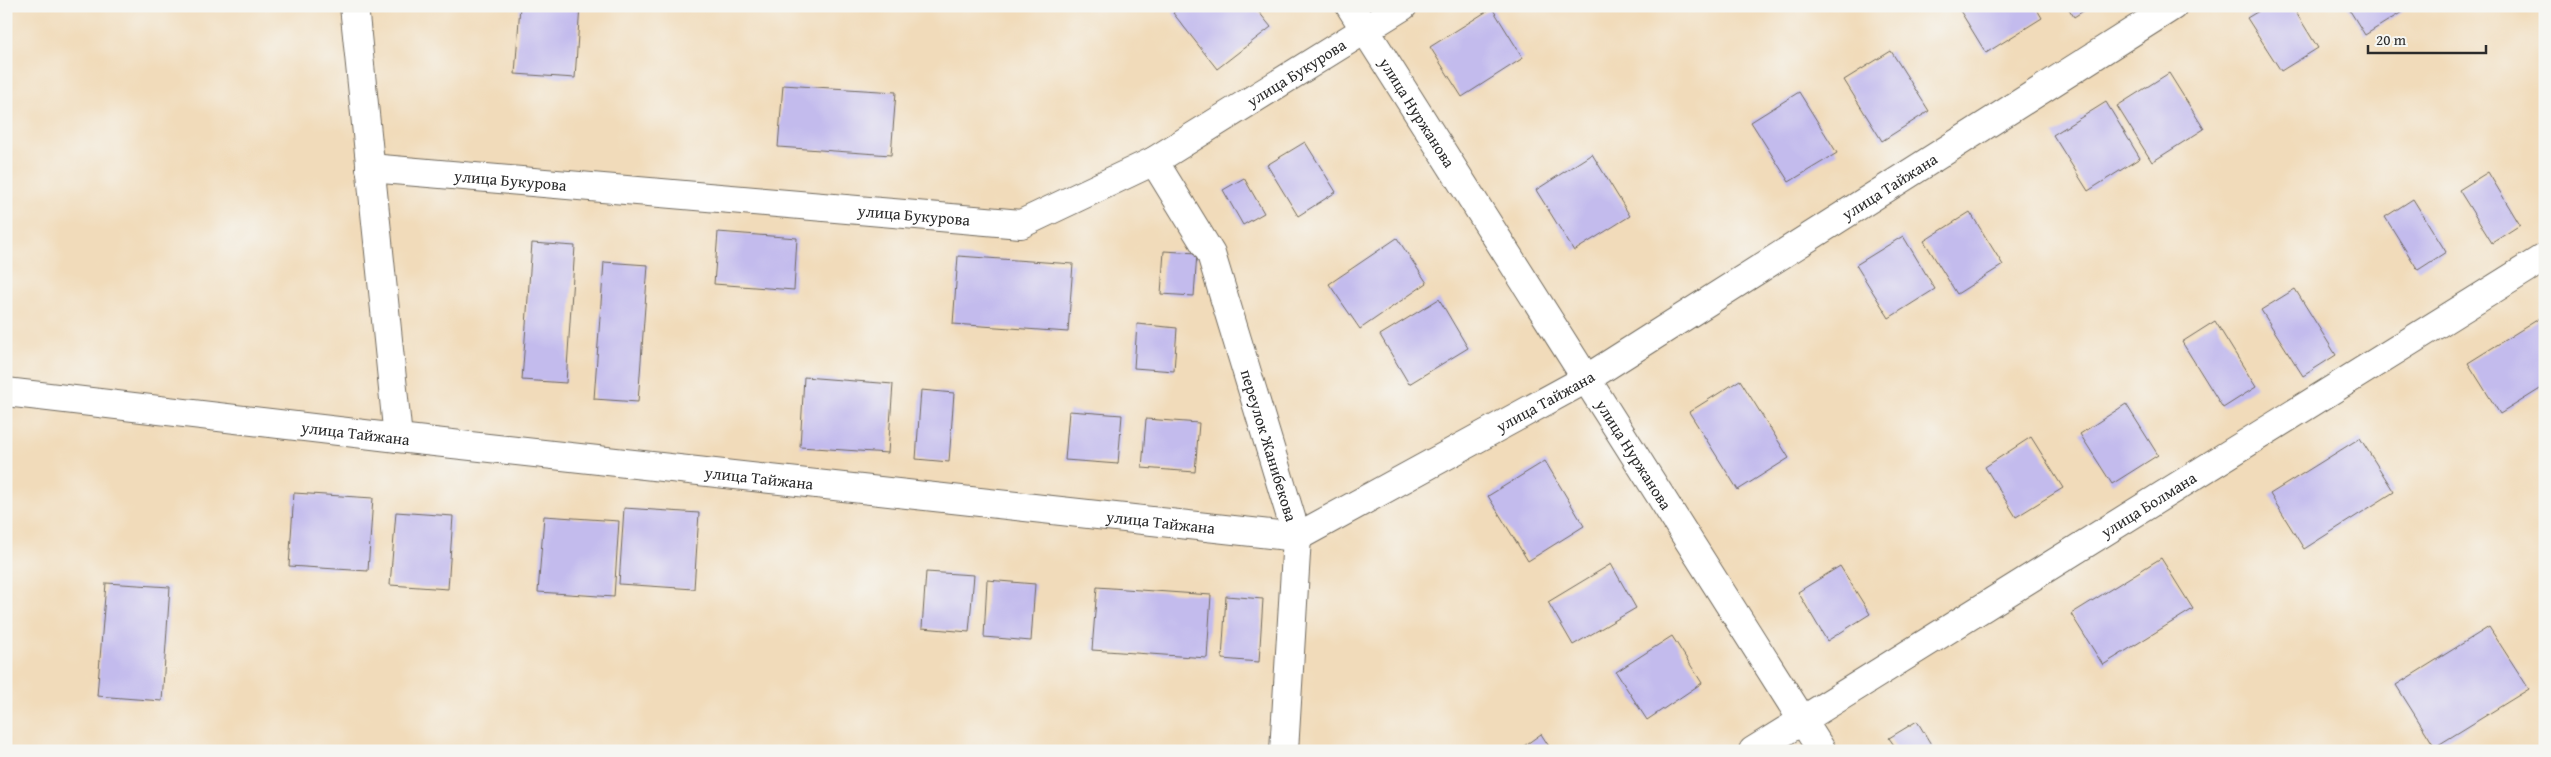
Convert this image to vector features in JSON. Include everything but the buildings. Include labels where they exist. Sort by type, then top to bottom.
[{"type":"street","points":[[354,6],[398,438]]},
{"type":"street","name":"улица Нуржанова","points":[[1350,6],[1822,751]]},
{"type":"street","name":"улица Букурова","points":[[370,168],[1021,224],[1154,161],[1403,6]]},
{"type":"street","name":"улица Тайжана","points":[[6,392],[398,438],[1297,537],[1586,379],[2173,6]]},
{"type":"street","name":"переулок Жанибекова","points":[[1154,161],[1211,254],[1297,537],[1284,751]]},
{"type":"street","name":"улица Болмана","points":[[1753,751],[2545,257]]}]
